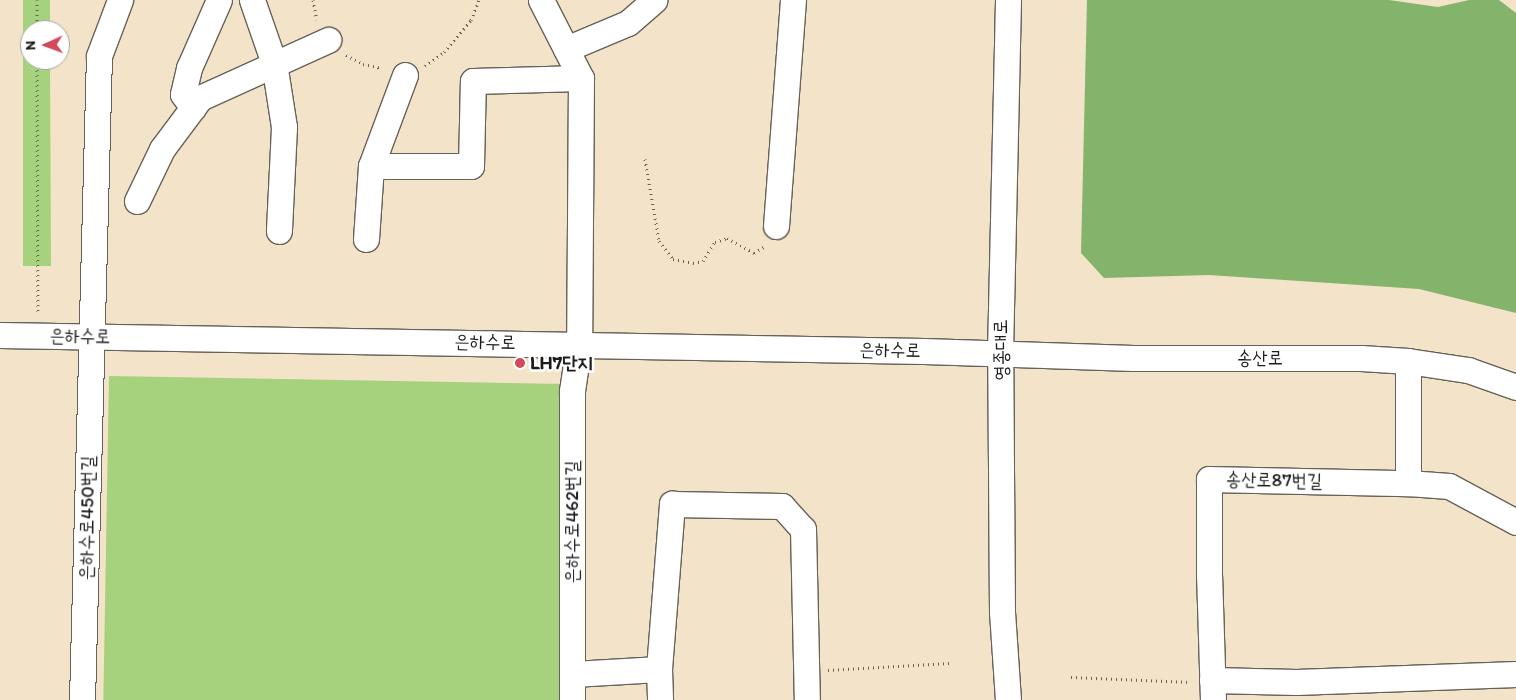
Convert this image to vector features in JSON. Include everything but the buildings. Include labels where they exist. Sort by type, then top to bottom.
[{"type":"street","name":"은하수로450번길","points":[[82,700],[98,56],[120,0]]},
{"type":"street","points":[[193,108],[183,94],[189,68],[219,0]]},
{"type":"street","points":[[252,0],[274,63],[284,127],[280,231]]},
{"type":"street","points":[[371,166],[471,166],[473,81],[581,78],[541,0]]},
{"type":"street","points":[[566,49],[628,23],[654,0]]},
{"type":"street","points":[[776,226],[793,0]]},
{"type":"street","name":"영종대로","points":[[1008,0],[1000,353],[1002,612],[1008,700]]},
{"type":"street","points":[[137,201],[162,149],[200,98],[328,40]]},
{"type":"street","points":[[366,240],[371,166],[405,75]]},
{"type":"street","name":"은하수로462번길","points":[[572,700],[572,391],[579,344],[581,78]]},
{"type":"street","name":"은하수로","points":[[0,335],[1000,353]]},
{"type":"street","name":"송산로","points":[[1000,353],[1133,358],[1361,358],[1408,360],[1468,370],[1516,387]]},
{"type":"street","points":[[1408,360],[1408,483],[1449,486],[1516,522]]},
{"type":"street","name":"송산로87번길","points":[[1208,688],[1209,479],[1408,483]]},
{"type":"street","points":[[660,700],[659,669],[672,504],[681,504],[782,506],[803,529],[807,700]]},
{"type":"street","points":[[573,674],[659,669]]},
{"type":"street","points":[[1208,688],[1296,682],[1516,674]]},
{"type":"path","points":[[36,0],[37,20]]},
{"type":"path","points":[[313,0],[316,18],[328,40],[335,48],[363,64],[405,75],[419,71],[444,52],[471,20],[479,0]]},
{"type":"path","points":[[37,70],[38,317]]},
{"type":"path","points":[[645,159],[659,241],[672,259],[693,263],[703,261],[716,242],[727,238],[754,253],[764,249],[776,226]]},
{"type":"path","points":[[805,671],[950,663]]},
{"type":"path","points":[[1071,677],[1208,688]]},
{"type":"green space","points":[[23,0],[50,0],[50,20],[23,20]]},
{"type":"green space","points":[[1087,0],[1389,0],[1438,7],[1469,0],[1499,0],[1516,13],[1516,313],[1419,289],[1209,275],[1104,278],[1081,253]]},
{"type":"green space","points":[[23,70],[50,70],[51,266],[23,266]]},
{"type":"green space","points":[[109,376],[565,384],[559,700],[103,700]]},
{"type":"place","name":"LH7단지","points":[[520,363]]}]
